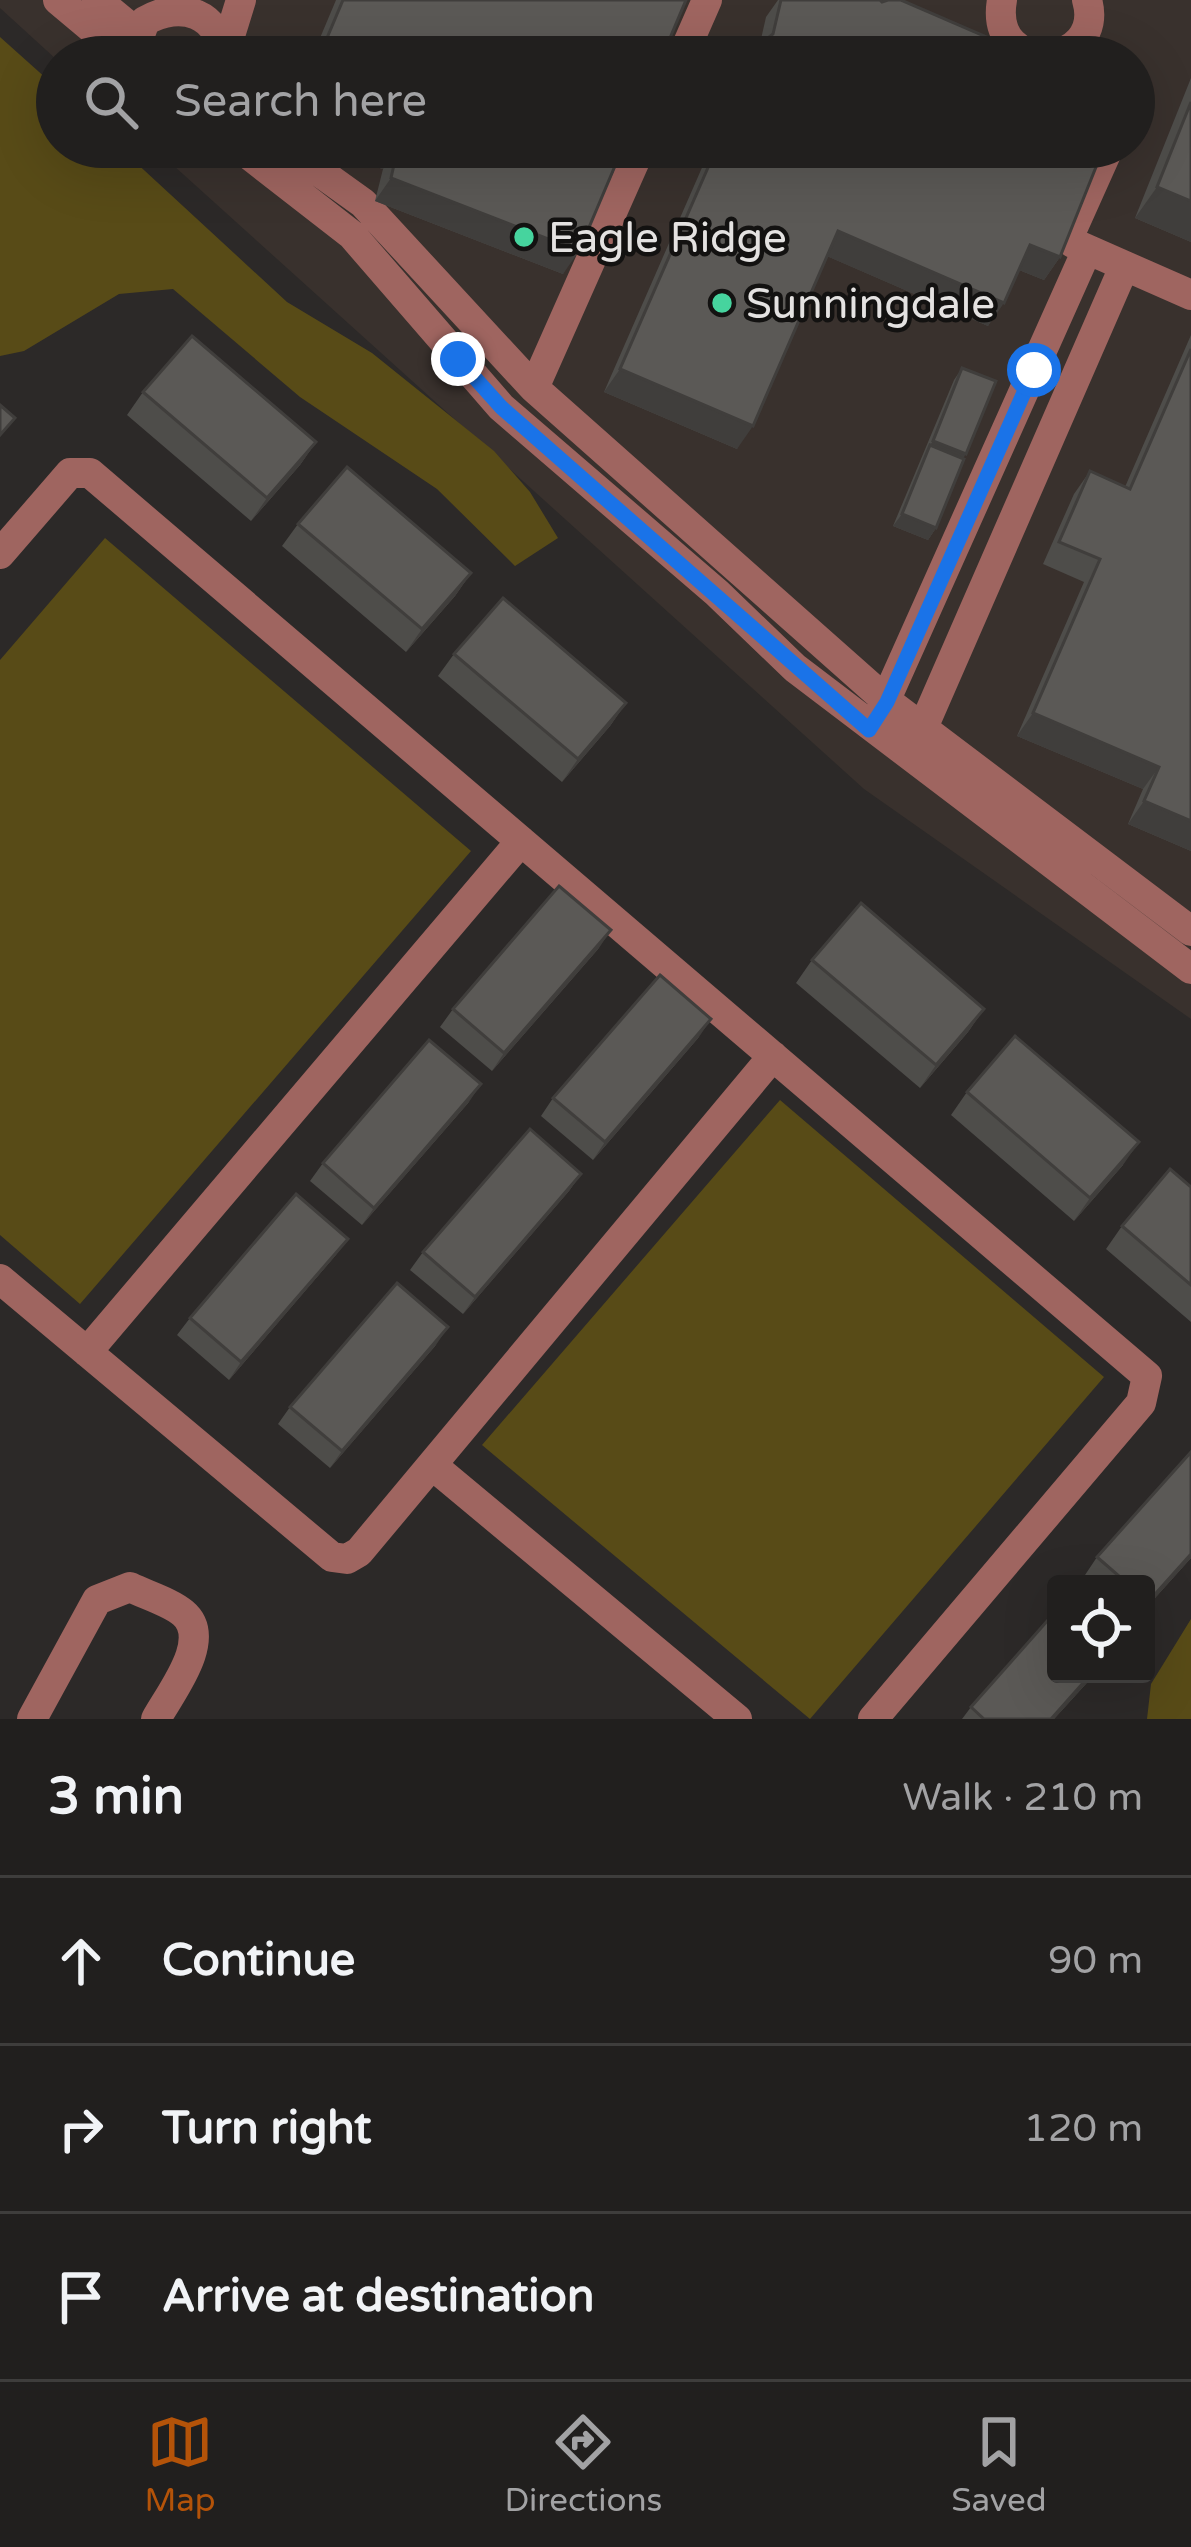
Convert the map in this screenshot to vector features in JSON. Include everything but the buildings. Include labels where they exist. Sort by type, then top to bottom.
[{"type":"street","points":[[58,0],[112,36]]},
{"type":"street","points":[[97,0],[122,36]]},
{"type":"street","points":[[229,36],[241,0]]},
{"type":"street","points":[[691,36],[707,0]]},
{"type":"street","points":[[995,36],[1002,0]]},
{"type":"street","points":[[1079,36],[1087,28],[1087,0]]},
{"type":"street","points":[[140,36],[157,12],[189,4],[212,24],[216,36]]},
{"type":"street","points":[[266,168],[352,235],[501,407],[869,730],[1191,969]]},
{"type":"street","points":[[314,168],[363,203],[534,388],[887,702],[1191,931]]},
{"type":"street","points":[[534,388],[632,168]]},
{"type":"street","points":[[1100,168],[1070,234],[1072,243],[1191,295]]},
{"type":"street","points":[[869,730],[887,702],[1087,250]]},
{"type":"street","points":[[908,757],[925,730],[1124,267]]},
{"type":"street","points":[[0,554],[70,472],[90,472],[1147,1376],[1142,1402],[873,1719]]},
{"type":"street","points":[[87,1352],[521,841]]},
{"type":"street","points":[[0,1279],[332,1557],[347,1559],[359,1552],[432,1466],[773,1056]]},
{"type":"street","points":[[432,1466],[737,1719]]},
{"type":"street","points":[[32,1719],[97,1600],[130,1587],[185,1614],[193,1627],[196,1645],[156,1719]]},
{"type":"shaded area","points":[[0,0],[1191,0],[1191,1019],[864,789],[176,168],[1155,168],[1155,36],[36,36],[36,41],[0,8]]},
{"type":"shaded area","points":[[0,37],[36,69],[36,168],[142,168],[287,302],[372,353],[494,451],[530,492],[558,538],[515,566],[437,489],[300,397],[173,289],[119,294],[24,351],[0,356]]},
{"type":"shaded area","points":[[105,538],[471,851],[80,1304],[0,1235],[0,660]]},
{"type":"shaded area","points":[[780,1100],[1104,1377],[810,1719],[482,1445]]},
{"type":"shaded area","points":[[1191,1619],[1191,1719],[1147,1719],[1155,1678]]},
{"type":"place","name":"Eagle Ridge","points":[[524,237]]},
{"type":"place","name":"Sunningdale","points":[[722,303]]},
{"type":"route","points":[[458,359],[501,407],[869,730],[887,702],[1034,370]]}]
